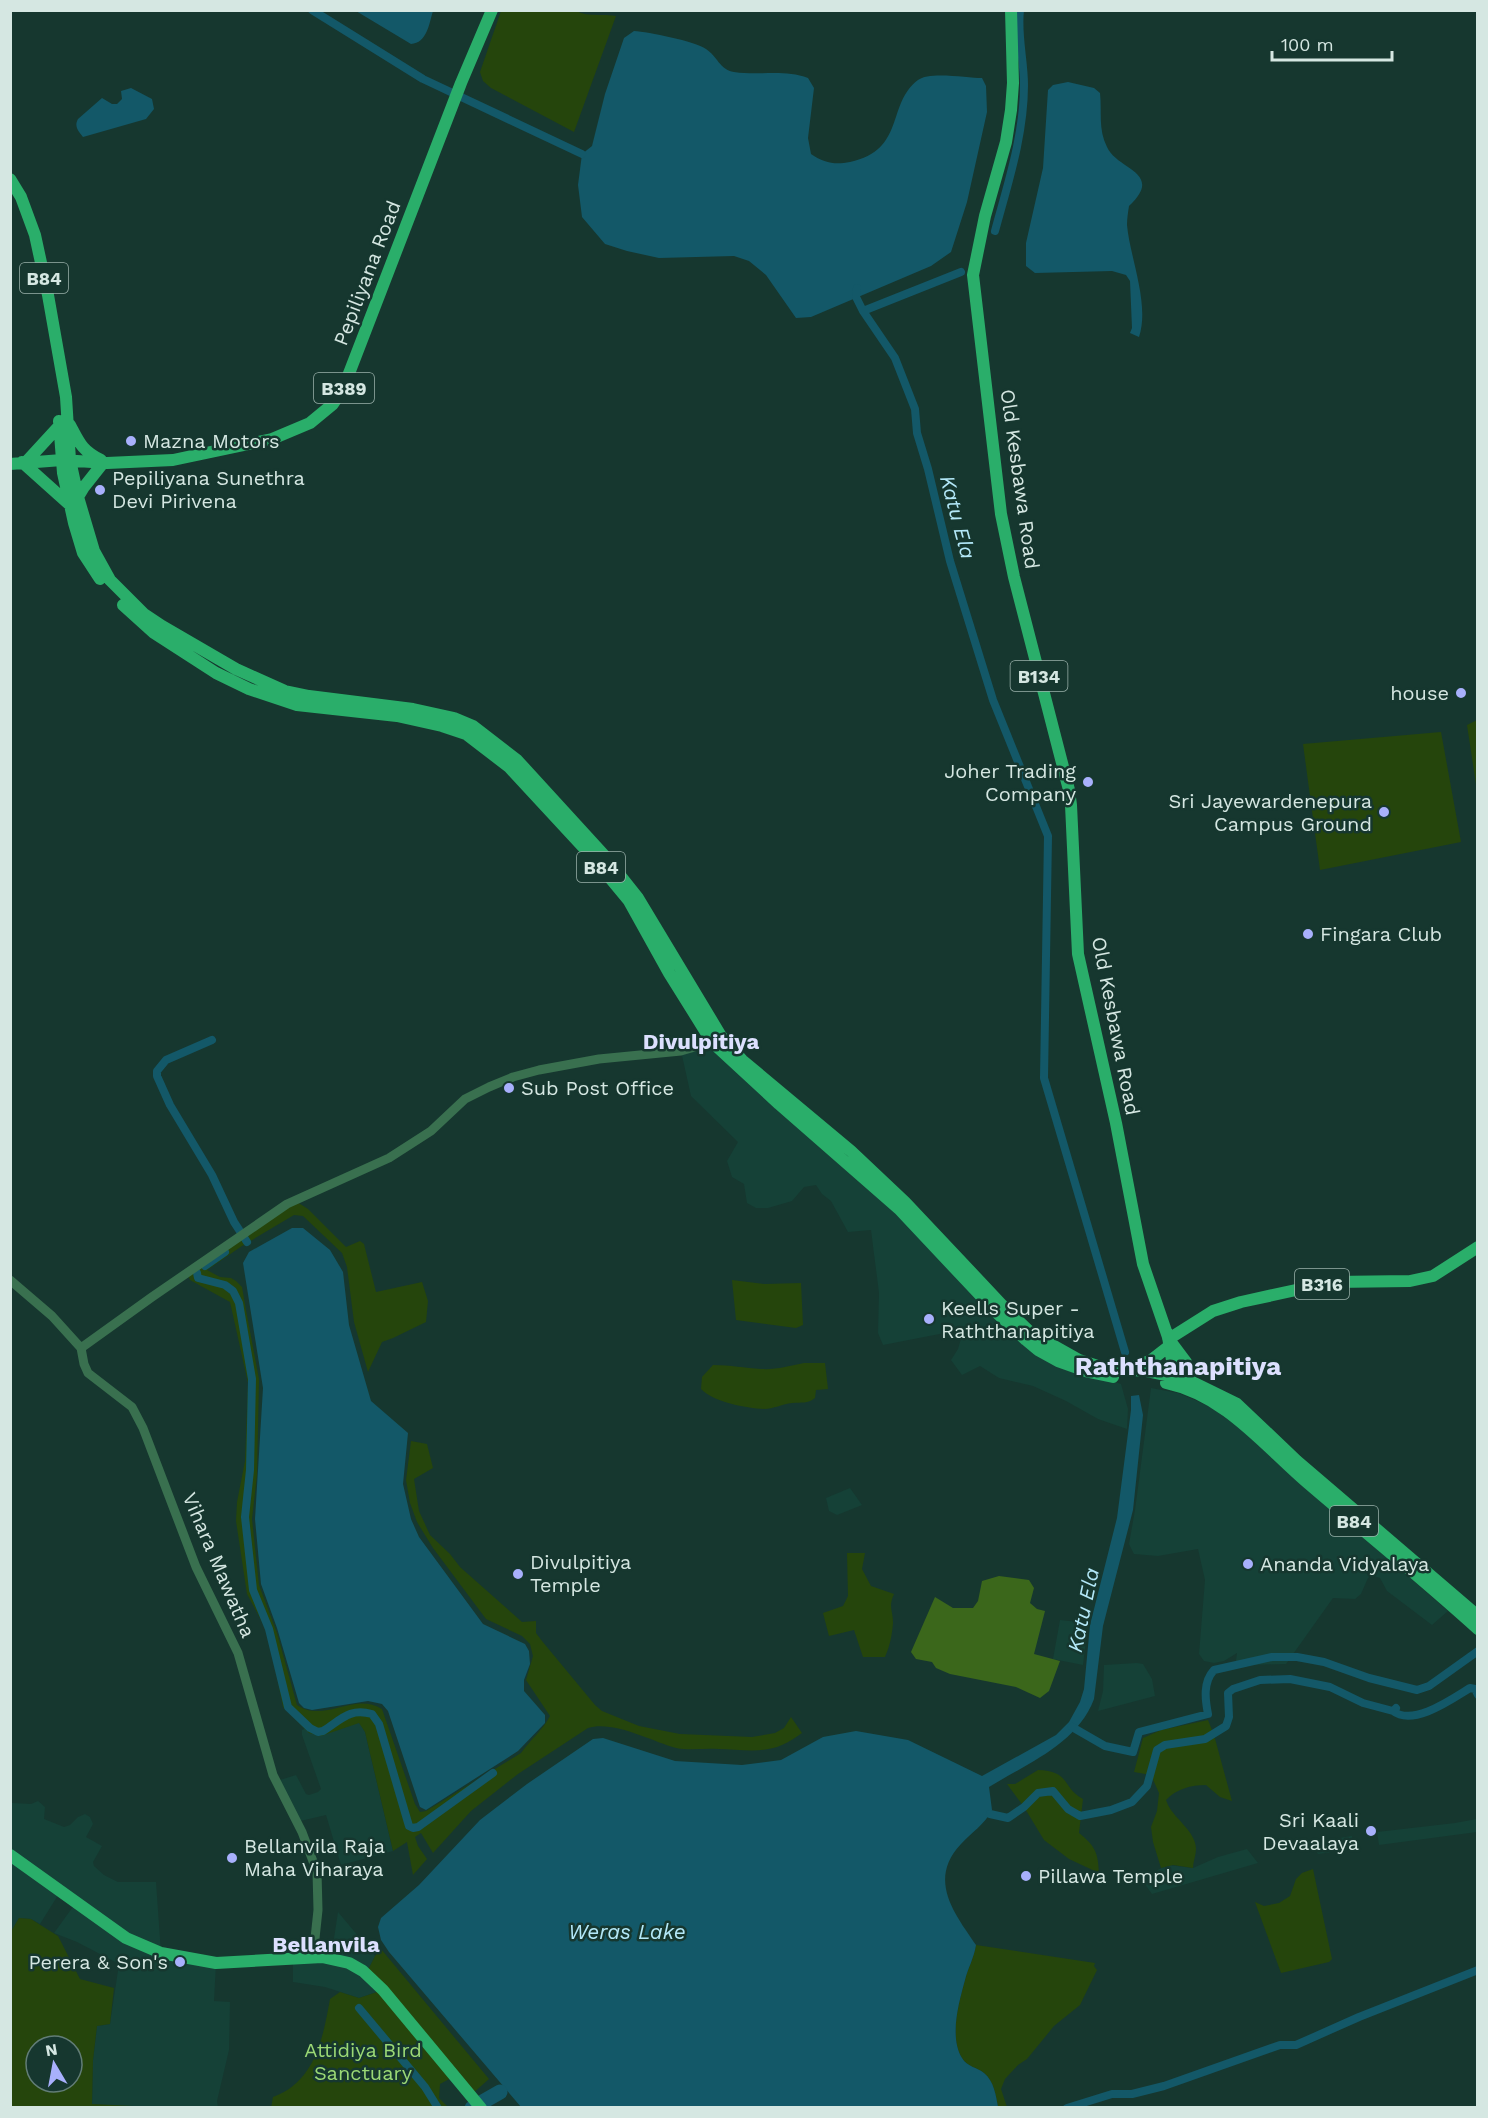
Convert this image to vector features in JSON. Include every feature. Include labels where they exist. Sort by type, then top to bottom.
[{"type":"main road","name":"Pepiliyana Road","points":[[20,462],[66,460],[105,463],[173,460],[272,439],[310,423],[333,404],[343,389],[461,83],[492,10]]},
{"type":"main road","name":"Old Kesbawa Road","points":[[1011,10],[1013,83],[1011,110],[1006,142],[985,216],[973,275],[1001,514],[1016,588],[1069,790],[1078,954],[1116,1123],[1143,1264],[1182,1383]]},
{"type":"main road","name":"B84","points":[[10,179],[21,197],[35,235],[48,295],[66,397],[64,423],[66,460],[74,501],[74,523],[83,553],[114,597],[153,633],[216,673],[272,698],[297,705],[422,721],[466,734],[509,767],[599,857],[628,901],[673,981],[738,1067],[898,1209],[995,1311],[1038,1350],[1059,1361],[1097,1374],[1182,1383],[1246,1424],[1290,1468],[1348,1510],[1478,1616]]},
{"type":"main road","points":[[64,423],[87,454],[105,463],[89,479],[74,501],[20,462],[64,423]]},
{"type":"main road","name":"B84","points":[[716,1039],[851,1151],[905,1202],[1031,1333],[1079,1360],[1104,1368],[1124,1370],[1211,1391],[1237,1404],[1478,1629]]},
{"type":"main road","name":"B316","points":[[1168,1342],[1213,1311],[1241,1302],[1333,1282],[1410,1281],[1433,1276],[1478,1247]]},
{"type":"main road","name":"Old Kesbawa Road","points":[[1168,1342],[1186,1362],[1182,1383]]},
{"type":"main road","points":[[1124,1370],[1150,1361],[1168,1342]]},
{"type":"main road","points":[[1186,1362],[1211,1391]]},
{"type":"main road","points":[[10,1855],[126,1938],[161,1953],[216,1963],[313,1958],[333,1958],[349,1963],[374,1980],[481,2108]]},
{"type":"street","points":[[81,1348],[287,1204],[389,1158],[431,1131],[465,1099],[489,1087],[539,1070],[599,1059],[681,1051],[716,1039]]},
{"type":"street","name":"Vihara Mawatha","points":[[10,1280],[52,1316],[81,1348],[88,1373],[132,1407],[143,1428],[196,1567],[238,1653],[273,1775],[310,1851],[317,1872],[318,1910],[313,1958]]},
{"type":"shaded area","points":[[711,1043],[895,1212],[961,1281],[1104,1378],[1121,1384],[1128,1409],[1127,1429],[1098,1419],[1033,1386],[999,1378],[980,1366],[962,1375],[951,1360],[958,1349],[962,1335],[960,1330],[883,1345],[878,1333],[879,1293],[871,1230],[848,1232],[831,1201],[816,1185],[804,1187],[792,1201],[768,1208],[756,1208],[747,1203],[744,1184],[732,1177],[727,1161],[738,1142],[691,1096],[681,1051]]},
{"type":"shaded area","points":[[1151,1388],[1178,1393],[1195,1400],[1210,1407],[1240,1428],[1448,1611],[1432,1625],[1387,1591],[1380,1578],[1371,1575],[1361,1594],[1355,1599],[1333,1598],[1286,1664],[1248,1665],[1235,1669],[1237,1653],[1224,1661],[1214,1663],[1204,1661],[1199,1654],[1205,1580],[1198,1549],[1158,1556],[1134,1554],[1129,1544]]},
{"type":"shaded area","points":[[850,1488],[862,1505],[837,1515],[829,1511],[826,1498]]},
{"type":"shaded area","points":[[1060,1620],[1088,1623],[1083,1665],[1053,1659]]},
{"type":"shaded area","points":[[1143,1664],[1152,1679],[1155,1696],[1098,1711],[1103,1691],[1104,1665]]},
{"type":"shaded area","points":[[359,1722],[365,1732],[393,1851],[341,1865],[326,1815],[296,1822],[280,1780],[296,1775],[306,1794],[318,1792],[321,1789],[302,1730],[342,1728]]},
{"type":"shaded area","points":[[38,1801],[45,1807],[44,1819],[64,1827],[85,1814],[90,1817],[93,1824],[86,1837],[102,1846],[93,1862],[94,1866],[104,1875],[118,1882],[156,1882],[161,1953],[216,1963],[214,2001],[230,2002],[229,2050],[217,2101],[218,2107],[153,2108],[92,2104],[93,2060],[97,2026],[110,2024],[119,1964],[54,1933],[75,1904],[60,1892],[40,1924],[31,1919],[19,1918],[11,1933],[11,1805],[12,1803],[31,1804]]},
{"type":"shaded area","points":[[1477,1819],[1477,1832],[1379,1845],[1377,1832]]},
{"type":"shaded area","points":[[1352,1836],[1355,1849],[1318,1854],[1314,1847],[1319,1841]]},
{"type":"shaded area","points":[[1247,1849],[1258,1863],[1152,1894],[1144,1883],[1145,1876],[1168,1865],[1193,1868],[1218,1857]]},
{"type":"shaded area","points":[[338,1912],[375,1956],[366,1974],[383,1990],[359,1998],[325,1987],[293,1982],[293,1962],[331,1958]]},
{"type":"green space","points":[[575,10],[584,14],[616,16],[574,132],[491,88],[483,81],[480,72],[501,11]]},
{"type":"green space","points":[[1477,720],[1477,791],[1467,725]]},
{"type":"green space","name":"Sri Jayewardenepura Campus Ground","points":[[1441,732],[1461,842],[1320,870],[1303,744]]},
{"type":"green space","points":[[297,1202],[308,1209],[346,1247],[360,1241],[364,1244],[376,1292],[422,1282],[428,1301],[426,1322],[382,1342],[368,1372],[354,1322],[347,1267],[342,1253],[303,1216],[294,1215],[207,1270],[220,1277],[231,1278],[242,1287],[259,1379],[257,1475],[252,1519],[259,1585],[277,1633],[297,1705],[307,1710],[318,1711],[361,1703],[382,1709],[415,1804],[420,1812],[426,1811],[521,1753],[550,1716],[526,1680],[533,1656],[530,1644],[522,1636],[486,1619],[433,1548],[417,1522],[410,1503],[406,1480],[411,1441],[427,1444],[433,1468],[414,1479],[419,1511],[430,1535],[460,1567],[522,1622],[536,1621],[536,1633],[602,1711],[639,1726],[680,1734],[752,1737],[775,1733],[784,1728],[791,1717],[802,1733],[785,1744],[767,1749],[686,1749],[676,1748],[620,1729],[598,1726],[588,1728],[518,1774],[471,1811],[433,1853],[421,1833],[415,1837],[427,1859],[413,1875],[407,1842],[393,1851],[365,1732],[359,1723],[321,1736],[309,1733],[283,1707],[268,1633],[247,1594],[236,1521],[237,1502],[245,1461],[248,1383],[230,1302],[190,1280],[187,1273]]},
{"type":"green space","points":[[732,1280],[765,1284],[801,1283],[803,1325],[796,1328],[736,1320]]},
{"type":"green space","points":[[804,1363],[825,1363],[828,1389],[816,1390],[815,1398],[807,1402],[767,1409],[739,1406],[721,1401],[701,1389],[702,1377],[713,1365],[766,1369]]},
{"type":"green space","points":[[847,1553],[865,1553],[862,1569],[871,1586],[894,1594],[891,1605],[892,1632],[885,1657],[863,1657],[854,1630],[829,1636],[823,1613],[843,1606],[848,1596]]},
{"type":"green space","points":[[999,1576],[1029,1580],[1034,1588],[1030,1603],[1037,1609],[1045,1611],[1034,1654],[1060,1661],[1049,1691],[1040,1698],[1016,1687],[950,1674],[936,1668],[932,1662],[916,1659],[911,1652],[935,1597],[953,1608],[973,1608],[978,1601],[982,1581]]},
{"type":"green space","points":[[1208,1720],[1232,1801],[1220,1797],[1206,1785],[1184,1788],[1170,1796],[1166,1800],[1168,1805],[1193,1837],[1196,1851],[1193,1868],[1173,1865],[1161,1868],[1151,1827],[1157,1811],[1159,1793],[1151,1775],[1134,1772],[1143,1738],[1161,1730]]},
{"type":"green space","points":[[1038,1770],[1056,1773],[1076,1795],[1083,1799],[1079,1833],[1095,1850],[1099,1873],[1069,1859],[1044,1840],[1007,1784],[1015,1784]]},
{"type":"green space","points":[[1313,1869],[1332,1959],[1329,1962],[1281,1973],[1255,1902],[1264,1906],[1279,1903],[1290,1896],[1296,1879],[1302,1873]]},
{"type":"green space","points":[[19,1918],[31,1919],[58,1936],[80,1979],[114,1988],[110,2024],[97,2026],[93,2060],[92,2104],[153,2107],[11,2107],[10,1933]]},
{"type":"green space","points":[[976,1945],[1095,1963],[1097,1970],[1080,2005],[1054,2026],[1027,2059],[1005,2079],[1001,2089],[1007,2107],[998,2107],[990,2080],[984,2073],[964,2061],[956,2040],[958,2009]]},
{"type":"green space","name":"Attidiya Bird Sanctuary","points":[[381,1949],[489,2079],[471,2095],[455,2076],[440,2084],[439,2098],[448,2107],[271,2108],[273,2097],[299,2081],[308,2070],[320,2043],[330,1999],[340,1992],[359,1998],[383,1990],[366,1974]]},
{"type":"water","points":[[356,11],[433,11],[424,37],[411,44]]},
{"type":"water","points":[[634,31],[671,37],[700,46],[710,52],[729,71],[781,73],[808,78],[814,88],[808,138],[811,154],[834,163],[850,162],[868,156],[880,148],[888,137],[908,90],[923,77],[939,75],[982,78],[986,86],[987,112],[967,202],[951,252],[931,266],[811,317],[796,318],[766,275],[749,261],[734,256],[659,258],[605,244],[582,217],[578,185],[582,154],[592,146],[605,94],[624,38]]},
{"type":"water","points":[[1068,82],[1094,88],[1100,93],[1101,127],[1107,147],[1112,155],[1140,178],[1142,186],[1139,195],[1129,206],[1127,225],[1141,296],[1142,324],[1139,337],[1130,333],[1132,328],[1130,281],[1126,275],[1112,271],[1035,273],[1026,266],[1026,243],[1043,168],[1048,90],[1053,85]]},
{"type":"water","points":[[131,88],[152,99],[154,109],[146,119],[83,137],[78,131],[78,119],[102,98],[112,104],[117,104],[122,99],[121,91]]},
{"type":"water","points":[[292,1228],[303,1228],[330,1250],[343,1272],[349,1325],[371,1401],[408,1433],[403,1484],[411,1519],[419,1537],[483,1624],[525,1644],[529,1651],[530,1664],[524,1680],[524,1691],[545,1715],[545,1723],[518,1751],[426,1810],[420,1807],[388,1711],[382,1704],[368,1701],[312,1710],[304,1708],[299,1703],[277,1628],[261,1584],[255,1519],[263,1388],[243,1263],[249,1252]]},
{"type":"water","name":"Weras Lake","points":[[1139,1395],[1143,1415],[1133,1510],[1103,1626],[1094,1699],[1086,1715],[1064,1740],[1050,1751],[989,1787],[992,1810],[951,1857],[946,1871],[945,1884],[953,1909],[976,1945],[958,2009],[956,2040],[958,2050],[964,2061],[984,2073],[990,2080],[998,2107],[521,2107],[389,1952],[381,1940],[378,1927],[381,1918],[419,1885],[480,1820],[527,1784],[593,1739],[603,1738],[675,1761],[742,1765],[781,1760],[823,1737],[856,1731],[908,1740],[982,1776],[1056,1735],[1069,1722],[1084,1689],[1090,1625],[1117,1518],[1131,1396]]},
{"type":"waterway","points":[[312,10],[423,79],[582,154]]},
{"type":"waterway","name":"Katu Ela","points":[[995,231],[1021,122],[1024,85],[1019,29],[1020,10]]},
{"type":"waterway","name":"Katu Ela","points":[[961,272],[863,311],[895,358],[915,409],[917,433],[950,561],[993,700],[1048,836],[1044,1078],[1125,1352]]},
{"type":"waterway","points":[[857,288],[856,297],[863,311]]},
{"type":"waterway","points":[[212,1040],[166,1060],[157,1071],[157,1076],[170,1105],[212,1175],[234,1222],[247,1242]]},
{"type":"waterway","points":[[205,1266],[225,1252]]},
{"type":"waterway","points":[[197,1273],[198,1278],[225,1285],[233,1291],[239,1303],[252,1379],[250,1470],[245,1517],[253,1590],[269,1629],[288,1707],[310,1728],[318,1732],[351,1714],[357,1712],[372,1714],[379,1724],[409,1826],[413,1828],[418,1827],[493,1773]]},
{"type":"waterway","points":[[1072,1727],[1105,1746],[1133,1752],[1139,1732],[1208,1714],[1206,1685],[1214,1670],[1272,1657],[1297,1657],[1324,1662],[1369,1678],[1417,1690],[1429,1686],[1478,1651]]},
{"type":"waterway","points":[[990,1814],[1008,1818],[1038,1793],[1053,1791],[1068,1809],[1080,1816],[1111,1810],[1132,1802],[1147,1786],[1157,1750],[1165,1745],[1205,1739],[1226,1726],[1229,1717],[1228,1693],[1233,1689],[1260,1680],[1290,1679],[1330,1687],[1363,1703],[1393,1711],[1396,1708]]},
{"type":"waterway","points":[[1393,1711],[1401,1715],[1421,1714],[1470,1688],[1475,1689],[1478,1695]]},
{"type":"waterway","points":[[1067,2108],[1112,2094],[1132,2094],[1164,2086],[1280,2045],[1296,2045],[1359,2017],[1478,1970]]},
{"type":"waterway","points":[[359,2008],[425,2087],[438,2108]]},
{"type":"waterway","points":[[472,2108],[500,2092]]},
{"type":"place","name":"Mazna Motors","points":[[131,441]]},
{"type":"place","name":"Pepiliyana Sunethra Devi Pirivena","points":[[100,490]]},
{"type":"place","name":"house","points":[[1461,693]]},
{"type":"place","name":"Joher Trading Company","points":[[1088,782]]},
{"type":"place","name":"Sri Jayewardenepura Campus Ground","points":[[1384,812]]},
{"type":"place","name":"Fingara Club","points":[[1308,934]]},
{"type":"place","name":"Sub Post Office","points":[[509,1088]]},
{"type":"place","name":"Keells Super - Raththanapitiya","points":[[929,1319]]},
{"type":"place","name":"Ananda Vidyalaya","points":[[1248,1564]]},
{"type":"place","name":"Divulpitiya Temple","points":[[518,1574]]},
{"type":"place","name":"Sri Kaali Devaalaya","points":[[1371,1831]]},
{"type":"place","name":"Bellanvila Raja Maha Viharaya","points":[[232,1858]]},
{"type":"place","name":"Pillawa Temple","points":[[1026,1876]]},
{"type":"place","name":"Perera & Son's","points":[[180,1962]]},
{"type":"district","name":"Divulpitiya","points":[[701,1041]]},
{"type":"district","name":"Raththanapitiya","points":[[1178,1366]]},
{"type":"district","name":"Bellanvila","points":[[326,1944]]}]
